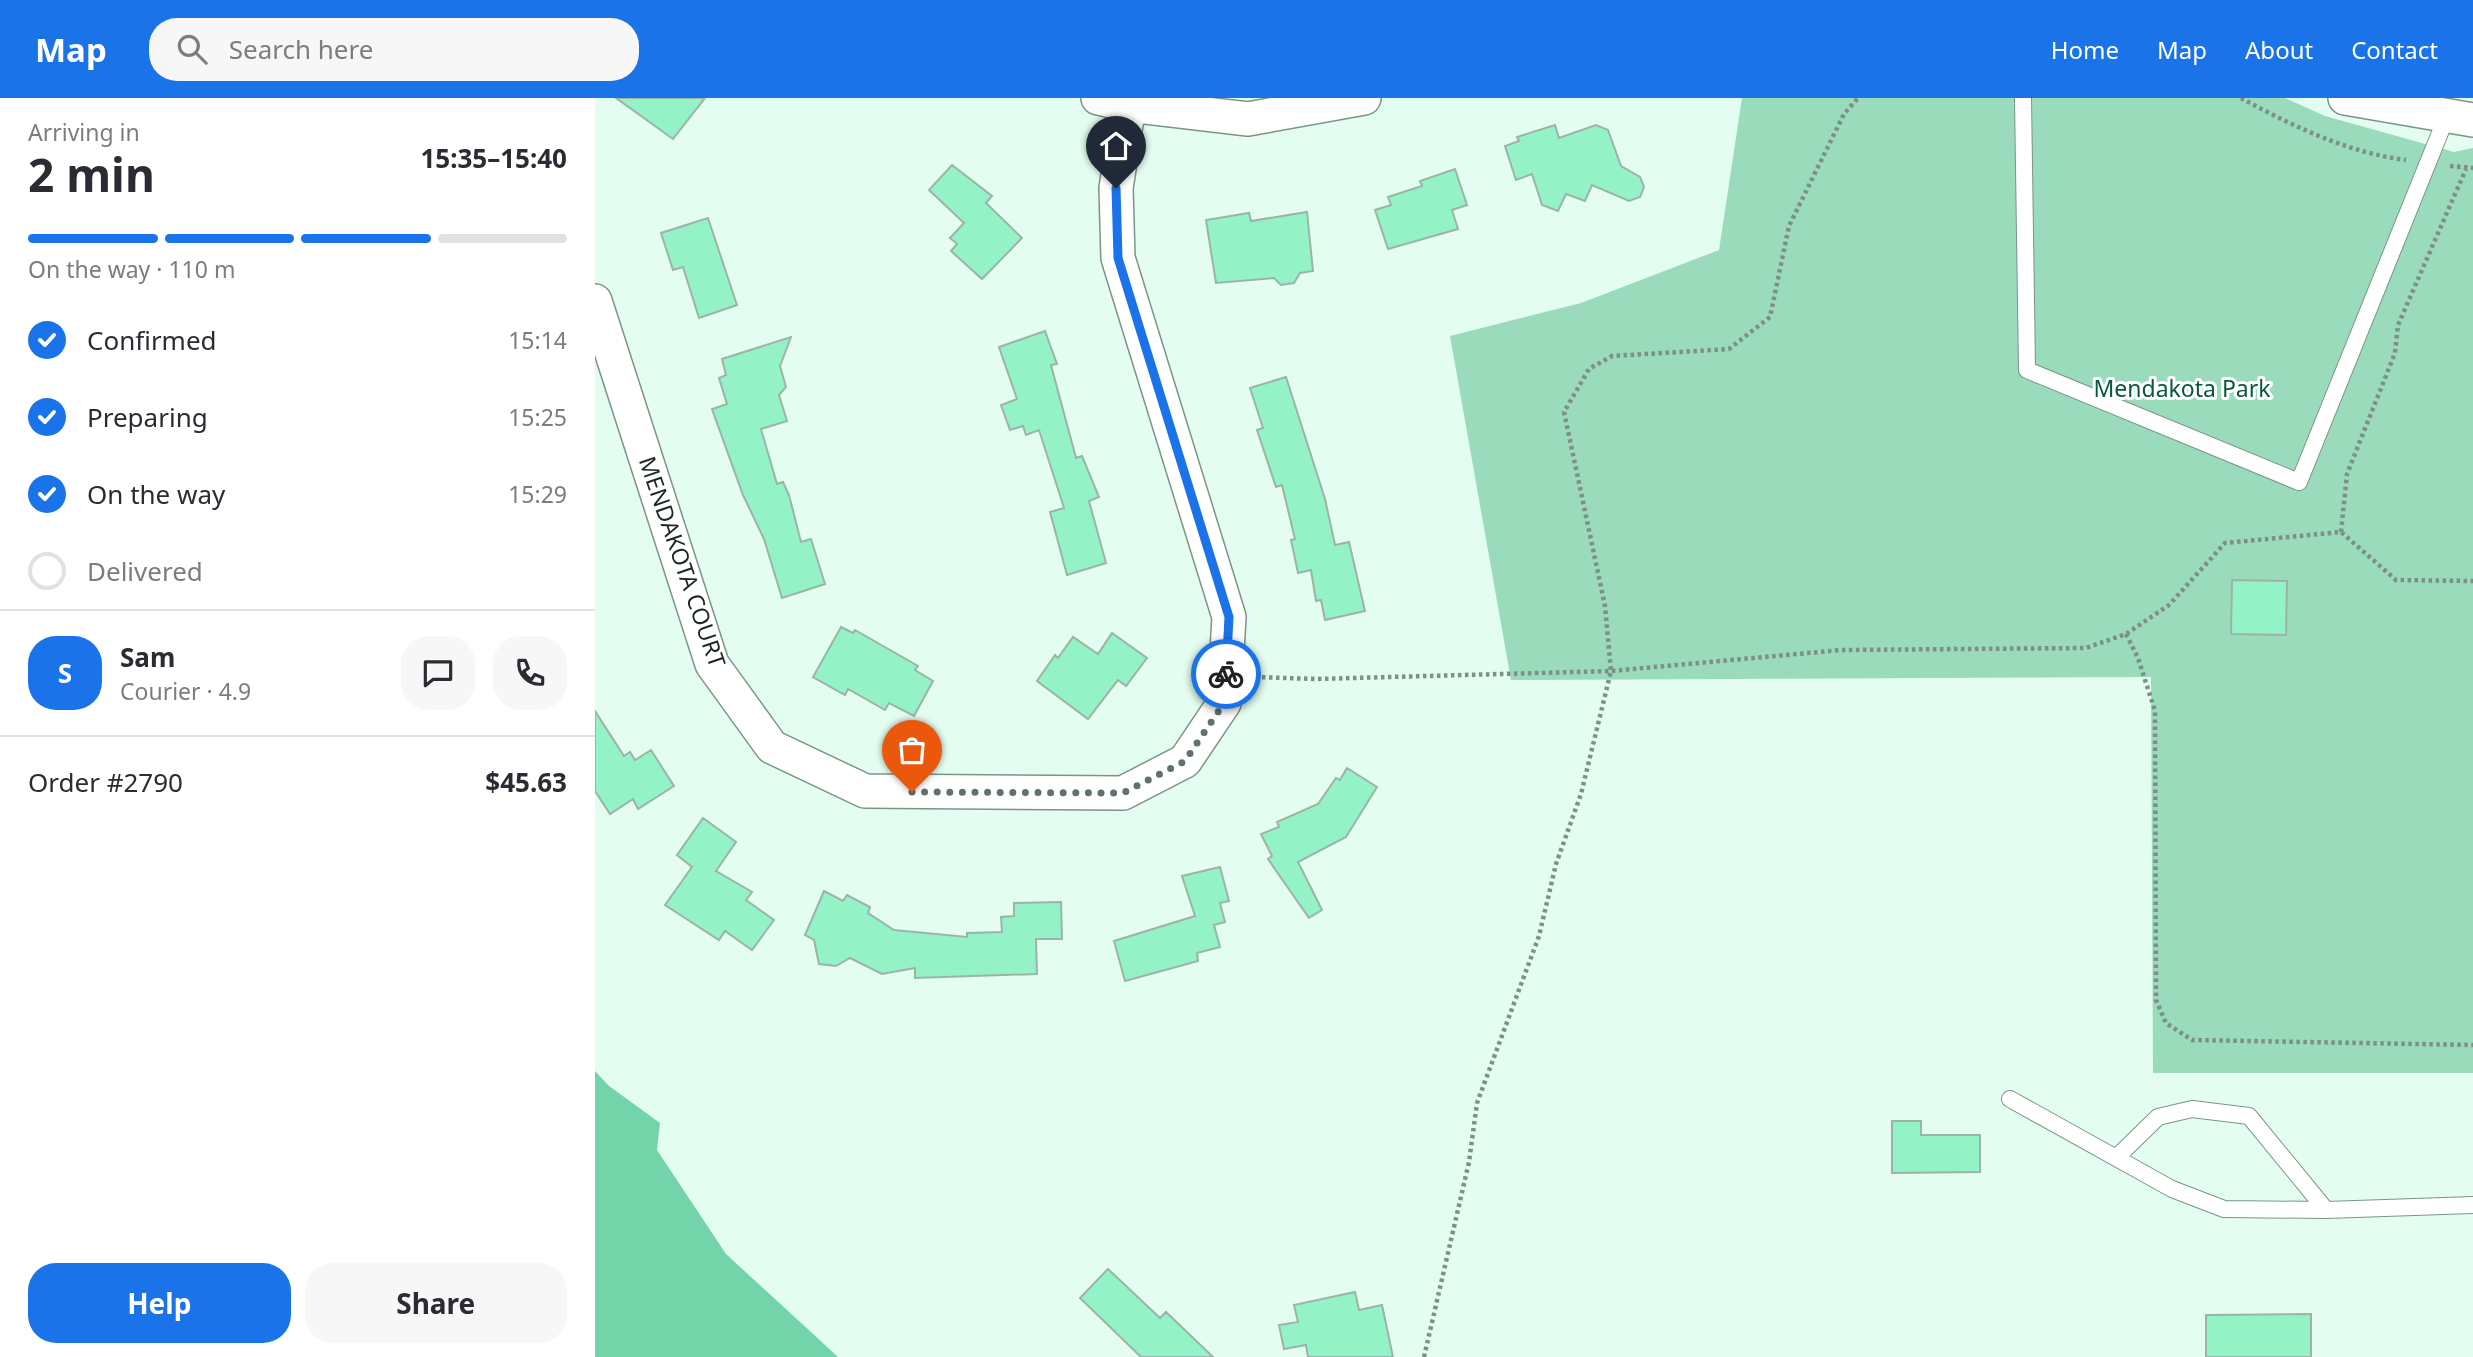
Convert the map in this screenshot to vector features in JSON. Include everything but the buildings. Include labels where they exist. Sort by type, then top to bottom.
[{"type":"street","name":"MENDAKOTA COURT","points":[[595,301],[712,664],[772,747],[865,791],[1123,793],[1185,761],[1224,703],[1229,617],[1118,258],[1113,101],[1248,119],[1364,98]]},
{"type":"street","points":[[2345,98],[2460,119]]},
{"type":"lane","points":[[2023,98],[2027,370],[2299,482],[2428,163],[2460,119]]},
{"type":"lane","points":[[2010,1098],[2172,1189],[2224,1209],[2326,1210],[2473,1205]]},
{"type":"lane","points":[[2117,1157],[2158,1118],[2192,1109],[2249,1116],[2326,1210]]},
{"type":"path","points":[[1424,1357],[1469,1162],[1477,1103],[1539,936],[1556,864],[1588,769],[1611,671],[1605,606],[1565,412],[1589,369],[1612,356],[1729,349],[1770,317],[1789,226],[1844,114],[1858,98]]},
{"type":"path","points":[[2241,98],[2282,120],[2376,156],[2428,163]]},
{"type":"path","points":[[2341,532],[2347,474],[2395,354],[2398,325],[2466,169]]},
{"type":"path","points":[[1226,676],[1316,678],[1611,671],[1841,650],[2086,648],[2126,634],[2169,605],[2225,543],[2341,532],[2396,580],[2473,581]]},
{"type":"path","points":[[2126,634],[2138,657],[2155,711],[2156,1000],[2166,1023],[2192,1040],[2473,1045]]},
{"type":"green space","name":"Mendakota Park","points":[[1742,98],[2285,98],[2325,116],[2454,152],[2473,148],[2473,1073],[2153,1073],[2151,677],[1511,680],[1450,336],[1581,303],[1719,250]]},
{"type":"shaded area","points":[[595,1071],[609,1086],[660,1123],[657,1150],[726,1254],[838,1357],[595,1357]]},
{"type":"way so far","points":[[912,792],[1123,793],[1185,761],[1224,703],[1226,674]]},
{"type":"route","points":[[1116,188],[1118,258],[1229,617],[1226,674]]}]
